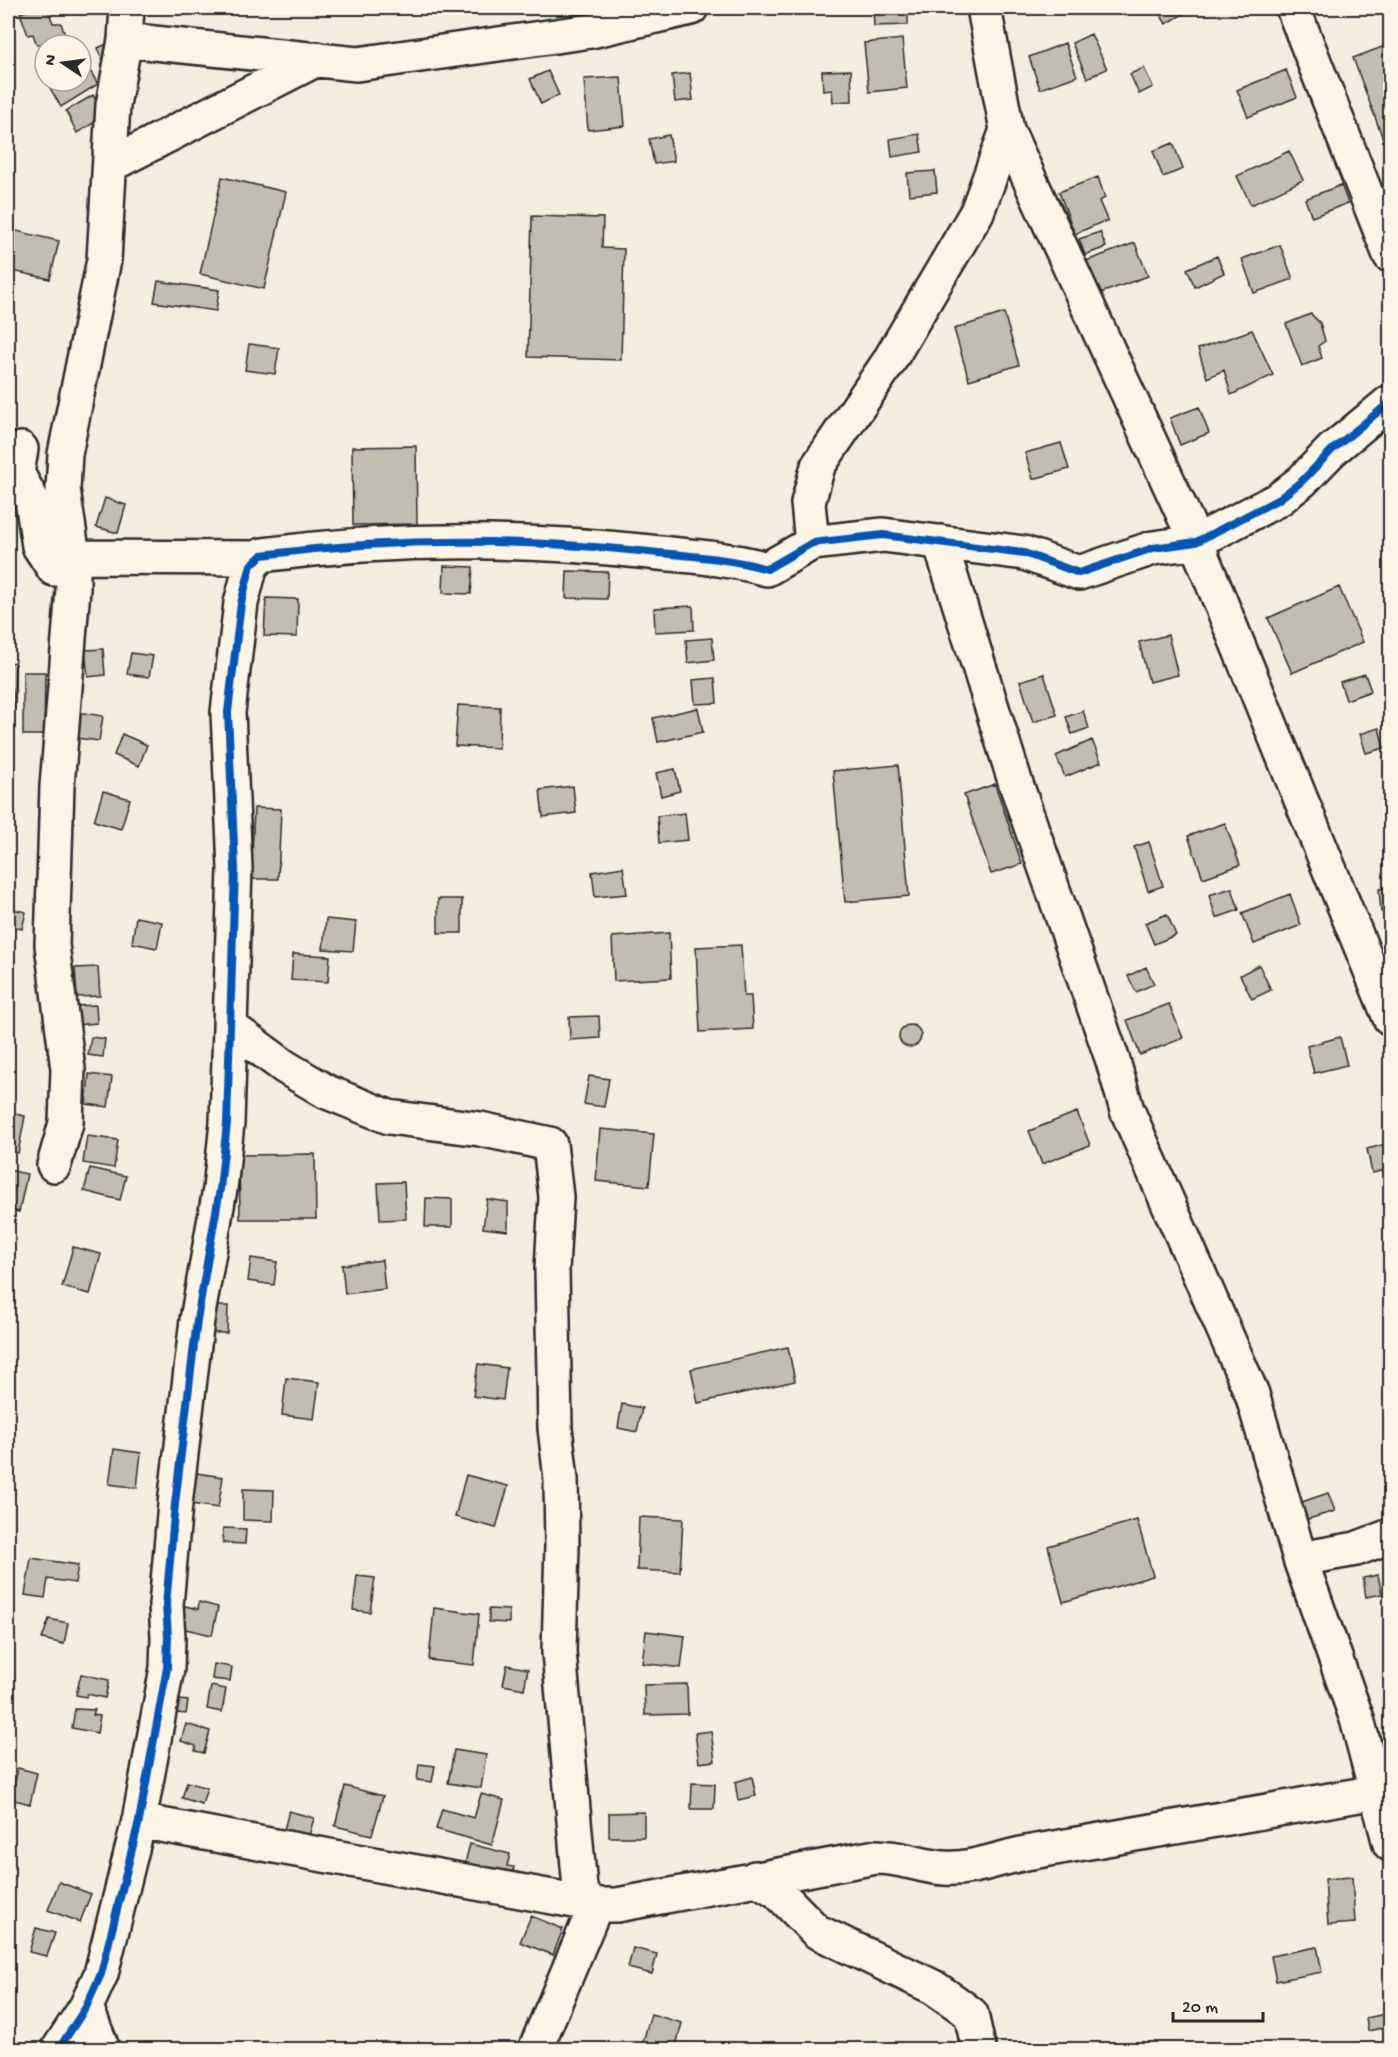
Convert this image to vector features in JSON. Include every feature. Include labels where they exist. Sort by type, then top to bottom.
[{"type":"street","points":[[54,1165],[66,1123],[68,1069],[52,945],[57,786],[73,589],[73,557],[63,489],[65,454],[104,260],[113,105],[125,40],[127,8]]},
{"type":"street","points":[[125,40],[357,64],[591,31],[691,8]]},
{"type":"street","points":[[984,8],[1006,130],[1196,542],[1390,1018]]},
{"type":"street","points":[[1293,8],[1390,255]]},
{"type":"street","points":[[110,165],[317,59]]},
{"type":"street","points":[[812,543],[808,503],[818,466],[888,363],[977,212],[1006,130]]},
{"type":"street","points":[[21,449],[17,473],[32,500],[39,546],[54,569],[73,557],[256,558],[262,555],[410,541],[597,546],[742,562],[767,569],[812,543],[883,535],[1024,553],[1079,573],[1153,548],[1196,542],[1279,499],[1302,481],[1332,450],[1390,402]]},
{"type":"street","points":[[940,542],[1015,781],[1113,1062],[1127,1110],[1252,1394],[1300,1558],[1357,1719],[1390,1844]]},
{"type":"street","points":[[58,2049],[86,2007],[101,1974],[138,1821],[167,1668],[168,1636],[165,1605],[175,1504],[197,1320],[220,1189],[227,1123],[232,1028],[235,868],[228,712],[241,603],[248,573],[256,558]]},
{"type":"street","points":[[232,1028],[285,1067],[327,1092],[389,1117],[480,1129],[550,1144],[556,1197],[552,1269],[555,1428],[561,1479],[562,1535],[559,1652],[580,1888],[585,1898],[596,1905]]},
{"type":"street","points":[[1300,1558],[1356,1549],[1390,1536]]},
{"type":"street","points":[[138,1821],[596,1905],[617,1905],[876,1857],[898,1857],[944,1868],[969,1866],[1003,1857],[1376,1792]]},
{"type":"street","points":[[755,1878],[777,1891],[816,1931],[933,1987],[971,2014],[979,2049]]},
{"type":"street","points":[[535,2049],[596,1905]]},
{"type":"street","points":[[86,2007],[103,2049]]},
{"type":"building","points":[[36,8],[47,8],[53,23],[61,23],[64,33],[28,35],[20,13]]},
{"type":"building","points":[[873,8],[908,8],[908,25],[874,26]]},
{"type":"building","points":[[1167,8],[1182,8],[1185,13],[1166,24],[1159,12]]},
{"type":"building","points":[[1091,34],[1107,69],[1087,78],[1072,43]]},
{"type":"building","points":[[902,39],[907,88],[869,92],[864,43]]},
{"type":"building","points":[[109,43],[116,58],[104,63],[98,48]]},
{"type":"building","points":[[1065,43],[1077,76],[1040,89],[1029,57]]},
{"type":"building","points":[[1390,44],[1390,142],[1385,144],[1353,58]]},
{"type":"building","points":[[1144,68],[1153,87],[1139,94],[1130,74]]},
{"type":"building","points":[[851,70],[852,101],[833,102],[832,90],[823,91],[822,71]]},
{"type":"building","points":[[1286,70],[1297,97],[1248,117],[1237,90]]},
{"type":"building","points":[[548,71],[559,95],[541,104],[530,79]]},
{"type":"building","points":[[690,73],[693,100],[675,102],[672,75]]},
{"type":"building","points":[[93,76],[98,84],[93,87]]},
{"type":"building","points":[[621,77],[625,126],[588,130],[584,79]]},
{"type":"building","points":[[53,93],[84,93],[61,107]]},
{"type":"building","points":[[93,95],[105,116],[77,133],[66,111]]},
{"type":"building","points":[[919,134],[922,152],[892,157],[890,139]]},
{"type":"building","points":[[669,135],[674,161],[654,164],[649,139]]},
{"type":"building","points":[[1173,143],[1183,169],[1163,177],[1153,151]]},
{"type":"building","points":[[1289,151],[1303,180],[1251,205],[1237,176]]},
{"type":"building","points":[[935,171],[937,192],[909,195],[907,173]]},
{"type":"building","points":[[222,177],[286,192],[264,289],[200,274]]},
{"type":"building","points":[[1098,177],[1105,198],[1099,201],[1108,222],[1102,222],[1075,234],[1059,192]]},
{"type":"building","points":[[1341,185],[1348,203],[1312,217],[1305,199]]},
{"type":"building","points":[[532,216],[603,218],[602,248],[624,249],[621,360],[528,357]]},
{"type":"building","points":[[8,229],[59,241],[50,279],[8,270]]},
{"type":"building","points":[[1100,232],[1106,247],[1085,255],[1079,239]]},
{"type":"building","points":[[1135,243],[1148,276],[1098,294],[1086,261]]},
{"type":"building","points":[[1280,245],[1293,279],[1254,293],[1242,259]]},
{"type":"building","points":[[1217,256],[1224,273],[1195,287],[1187,269]]},
{"type":"building","points":[[158,281],[219,290],[216,311],[154,302]]},
{"type":"building","points":[[1004,313],[1019,365],[969,380],[954,329]]},
{"type":"building","points":[[1311,314],[1320,323],[1325,341],[1318,346],[1322,358],[1302,366],[1286,324]]},
{"type":"building","points":[[1252,330],[1273,375],[1231,395],[1224,370],[1207,378],[1198,349]]},
{"type":"building","points":[[249,344],[279,348],[275,374],[245,370]]},
{"type":"building","points":[[1199,407],[1209,433],[1180,445],[1170,418]]},
{"type":"building","points":[[1061,443],[1069,469],[1033,479],[1025,453]]},
{"type":"building","points":[[416,446],[417,524],[353,525],[352,447]]},
{"type":"building","points":[[105,498],[126,505],[118,533],[96,527]]},
{"type":"building","points":[[444,566],[473,567],[471,594],[443,593]]},
{"type":"building","points":[[567,571],[608,572],[607,599],[566,598]]},
{"type":"building","points":[[1339,587],[1363,642],[1292,673],[1268,618]]},
{"type":"building","points":[[266,598],[298,599],[297,637],[264,636]]},
{"type":"building","points":[[693,606],[694,630],[655,632],[654,608]]},
{"type":"building","points":[[1168,635],[1178,675],[1149,682],[1139,642]]},
{"type":"building","points":[[712,638],[714,660],[688,663],[686,640]]},
{"type":"building","points":[[103,649],[105,675],[88,677],[85,650]]},
{"type":"building","points":[[131,653],[153,656],[149,677],[127,674]]},
{"type":"building","points":[[8,662],[15,663],[13,729],[8,729]]},
{"type":"building","points":[[23,672],[45,672],[44,735],[23,735]]},
{"type":"building","points":[[1044,674],[1057,715],[1033,722],[1020,681]]},
{"type":"building","points":[[1365,674],[1371,691],[1346,700],[1340,682]]},
{"type":"building","points":[[715,678],[717,703],[695,704],[693,680]]},
{"type":"building","points":[[458,705],[500,707],[499,748],[455,746]]},
{"type":"building","points":[[698,708],[703,732],[658,742],[653,718]]},
{"type":"building","points":[[71,711],[103,716],[99,741],[68,737]]},
{"type":"building","points":[[1083,711],[1089,728],[1072,734],[1066,717]]},
{"type":"building","points":[[1379,728],[1384,748],[1366,753],[1360,734]]},
{"type":"building","points":[[122,734],[147,745],[139,766],[114,755]]},
{"type":"building","points":[[1092,740],[1101,762],[1065,777],[1056,756]]},
{"type":"building","points":[[898,765],[909,896],[845,902],[833,771]]},
{"type":"building","points":[[675,769],[680,791],[661,796],[656,773]]},
{"type":"building","points":[[995,784],[1022,864],[991,874],[964,795]]},
{"type":"building","points":[[573,786],[576,813],[543,817],[540,790]]},
{"type":"building","points":[[103,791],[130,799],[121,829],[94,821]]},
{"type":"building","points":[[254,808],[281,809],[278,879],[251,879]]},
{"type":"building","points":[[685,813],[688,840],[659,843],[657,816]]},
{"type":"building","points":[[1225,823],[1240,865],[1203,878],[1188,836]]},
{"type":"building","points":[[1149,842],[1163,886],[1148,891],[1134,847]]},
{"type":"building","points":[[623,867],[627,894],[595,897],[592,872]]},
{"type":"building","points":[[1232,888],[1239,910],[1216,918],[1209,895]]},
{"type":"building","points":[[1390,888],[1390,911],[1381,912],[1379,889]]},
{"type":"building","points":[[1290,894],[1301,925],[1254,944],[1242,913]]},
{"type":"building","points":[[438,899],[462,899],[462,933],[438,933]]},
{"type":"building","points":[[8,908],[26,912],[22,929],[8,925]]},
{"type":"building","points":[[1167,914],[1176,935],[1154,944],[1145,923]]},
{"type":"building","points":[[136,917],[162,922],[157,948],[132,943]]},
{"type":"building","points":[[326,919],[356,922],[353,951],[323,949]]},
{"type":"building","points":[[669,933],[671,978],[614,981],[612,937]]},
{"type":"building","points":[[741,945],[744,996],[751,996],[753,1029],[700,1032],[696,947]]},
{"type":"building","points":[[293,954],[330,956],[328,982],[291,980]]},
{"type":"building","points":[[1259,965],[1271,990],[1252,999],[1240,975]]},
{"type":"building","points":[[98,967],[100,996],[77,997],[75,968]]},
{"type":"building","points":[[1146,967],[1154,984],[1136,992],[1128,976]]},
{"type":"building","points":[[1169,1004],[1183,1038],[1140,1055],[1127,1020]]},
{"type":"building","points":[[96,1005],[97,1023],[76,1025],[75,1006]]},
{"type":"building","points":[[599,1016],[600,1038],[570,1040],[569,1017]]},
{"type":"building","points":[[910,1025],[918,1028],[921,1036],[918,1044],[910,1047],[902,1044],[899,1036],[902,1028]]},
{"type":"building","points":[[91,1037],[105,1039],[103,1057],[88,1055]]},
{"type":"building","points":[[1340,1037],[1347,1065],[1314,1073],[1307,1046]]},
{"type":"building","points":[[89,1074],[112,1077],[108,1107],[86,1104]]},
{"type":"building","points":[[589,1076],[609,1079],[604,1107],[584,1104]]},
{"type":"building","points":[[1077,1112],[1090,1145],[1042,1164],[1029,1131]]},
{"type":"building","points":[[10,1113],[25,1116],[18,1153],[8,1151]]},
{"type":"building","points":[[600,1129],[654,1134],[649,1186],[596,1181]]},
{"type":"building","points":[[87,1136],[118,1140],[114,1168],[83,1163]]},
{"type":"building","points":[[1390,1143],[1390,1169],[1372,1173],[1367,1149]]},
{"type":"building","points":[[315,1154],[316,1219],[240,1219],[239,1155]]},
{"type":"building","points":[[90,1168],[126,1176],[120,1200],[84,1191]]},
{"type":"building","points":[[8,1170],[27,1174],[19,1212],[8,1209]]},
{"type":"building","points":[[404,1182],[406,1219],[380,1220],[378,1183]]},
{"type":"building","points":[[426,1198],[452,1199],[452,1227],[425,1227]]},
{"type":"building","points":[[487,1199],[508,1202],[508,1231],[483,1228]]},
{"type":"building","points":[[73,1247],[101,1254],[90,1294],[62,1287]]},
{"type":"building","points":[[251,1258],[277,1262],[274,1285],[248,1281]]},
{"type":"building","points":[[382,1260],[385,1289],[345,1294],[342,1265]]},
{"type":"building","points":[[205,1306],[228,1306],[227,1333],[204,1333]]},
{"type":"building","points":[[788,1347],[795,1381],[698,1403],[691,1369]]},
{"type":"building","points":[[478,1364],[507,1368],[503,1400],[473,1396]]},
{"type":"building","points":[[286,1378],[319,1382],[314,1419],[282,1415]]},
{"type":"building","points":[[622,1404],[642,1408],[637,1432],[618,1428]]},
{"type":"building","points":[[114,1449],[141,1453],[137,1488],[109,1484]]},
{"type":"building","points":[[196,1473],[223,1477],[218,1508],[191,1504]]},
{"type":"building","points":[[466,1475],[508,1486],[496,1528],[455,1517]]},
{"type":"building","points":[[243,1489],[274,1490],[273,1521],[243,1520]]},
{"type":"building","points":[[1328,1493],[1335,1511],[1305,1520],[1299,1503]]},
{"type":"building","points":[[639,1517],[683,1519],[680,1572],[637,1570]]},
{"type":"building","points":[[1137,1520],[1153,1576],[1063,1602],[1048,1546]]},
{"type":"building","points":[[223,1528],[246,1529],[245,1544],[223,1543]]},
{"type":"building","points":[[31,1558],[78,1565],[75,1583],[48,1579],[45,1598],[25,1595]]},
{"type":"building","points":[[1378,1575],[1382,1594],[1366,1597],[1363,1578]]},
{"type":"building","points":[[357,1576],[375,1578],[370,1612],[353,1610]]},
{"type":"building","points":[[199,1602],[218,1607],[212,1635],[172,1626],[177,1604],[198,1609]]},
{"type":"building","points":[[434,1608],[479,1614],[474,1665],[429,1660]]},
{"type":"building","points":[[489,1609],[509,1610],[509,1623],[489,1622]]},
{"type":"building","points":[[49,1619],[68,1623],[64,1644],[42,1639]]},
{"type":"building","points":[[646,1631],[685,1636],[681,1668],[642,1663]]},
{"type":"building","points":[[214,1664],[232,1667],[230,1681],[212,1679]]},
{"type":"building","points":[[507,1665],[528,1669],[524,1689],[503,1685]]},
{"type":"building","points":[[81,1674],[109,1680],[105,1698],[87,1694],[86,1697],[76,1695]]},
{"type":"building","points":[[687,1684],[688,1714],[645,1715],[644,1685]]},
{"type":"building","points":[[211,1686],[226,1689],[222,1712],[207,1709]]},
{"type":"building","points":[[170,1699],[188,1701],[186,1714],[168,1712]]},
{"type":"building","points":[[75,1709],[95,1710],[93,1715],[100,1716],[97,1733],[72,1728]]},
{"type":"building","points":[[186,1724],[210,1731],[204,1753],[195,1751],[196,1746],[181,1741]]},
{"type":"building","points":[[711,1731],[715,1761],[699,1763],[695,1733]]},
{"type":"building","points":[[454,1750],[486,1755],[481,1788],[448,1783]]},
{"type":"building","points":[[1390,1750],[1390,1807],[1385,1751]]},
{"type":"building","points":[[419,1764],[435,1766],[432,1782],[417,1780]]},
{"type":"building","points":[[18,1768],[37,1773],[30,1804],[11,1799]]},
{"type":"building","points":[[752,1777],[756,1796],[738,1800],[735,1782]]},
{"type":"building","points":[[187,1782],[207,1788],[202,1804],[182,1798]]},
{"type":"building","points":[[692,1783],[715,1784],[714,1809],[691,1809]]},
{"type":"building","points":[[345,1786],[383,1796],[372,1835],[335,1826]]},
{"type":"building","points":[[481,1794],[504,1800],[492,1845],[436,1829],[442,1809],[474,1818]]},
{"type":"building","points":[[289,1811],[314,1818],[309,1836],[284,1830]]},
{"type":"building","points":[[644,1812],[644,1837],[609,1837],[609,1813]]},
{"type":"building","points":[[470,1844],[510,1854],[507,1866],[514,1867],[509,1887],[462,1874]]},
{"type":"building","points":[[1352,1877],[1355,1923],[1328,1925],[1325,1879]]},
{"type":"building","points":[[59,1882],[91,1894],[80,1922],[48,1910]]},
{"type":"building","points":[[531,1916],[563,1929],[553,1955],[520,1942]]},
{"type":"building","points":[[36,1928],[55,1933],[47,1956],[29,1952]]},
{"type":"building","points":[[1317,1947],[1322,1972],[1276,1981],[1271,1956]]},
{"type":"building","points":[[633,1948],[657,1954],[652,1974],[628,1968]]},
{"type":"building","points":[[1390,2013],[1390,2026],[1368,2031],[1366,2018]]},
{"type":"building","points":[[651,2014],[682,2023],[675,2050],[658,2050],[642,2045]]},
{"type":"cycle path","points":[[58,2050],[86,2007],[101,1974],[139,1821],[167,1668],[166,1605],[175,1504],[197,1320],[220,1189],[227,1123],[235,868],[228,712],[241,603],[251,565],[262,555],[310,549],[407,543],[505,542],[602,547],[709,558],[767,569],[812,543],[883,535],[1024,553],[1079,573],[1153,548],[1196,542],[1279,499],[1302,481],[1332,450],[1390,402]]}]
